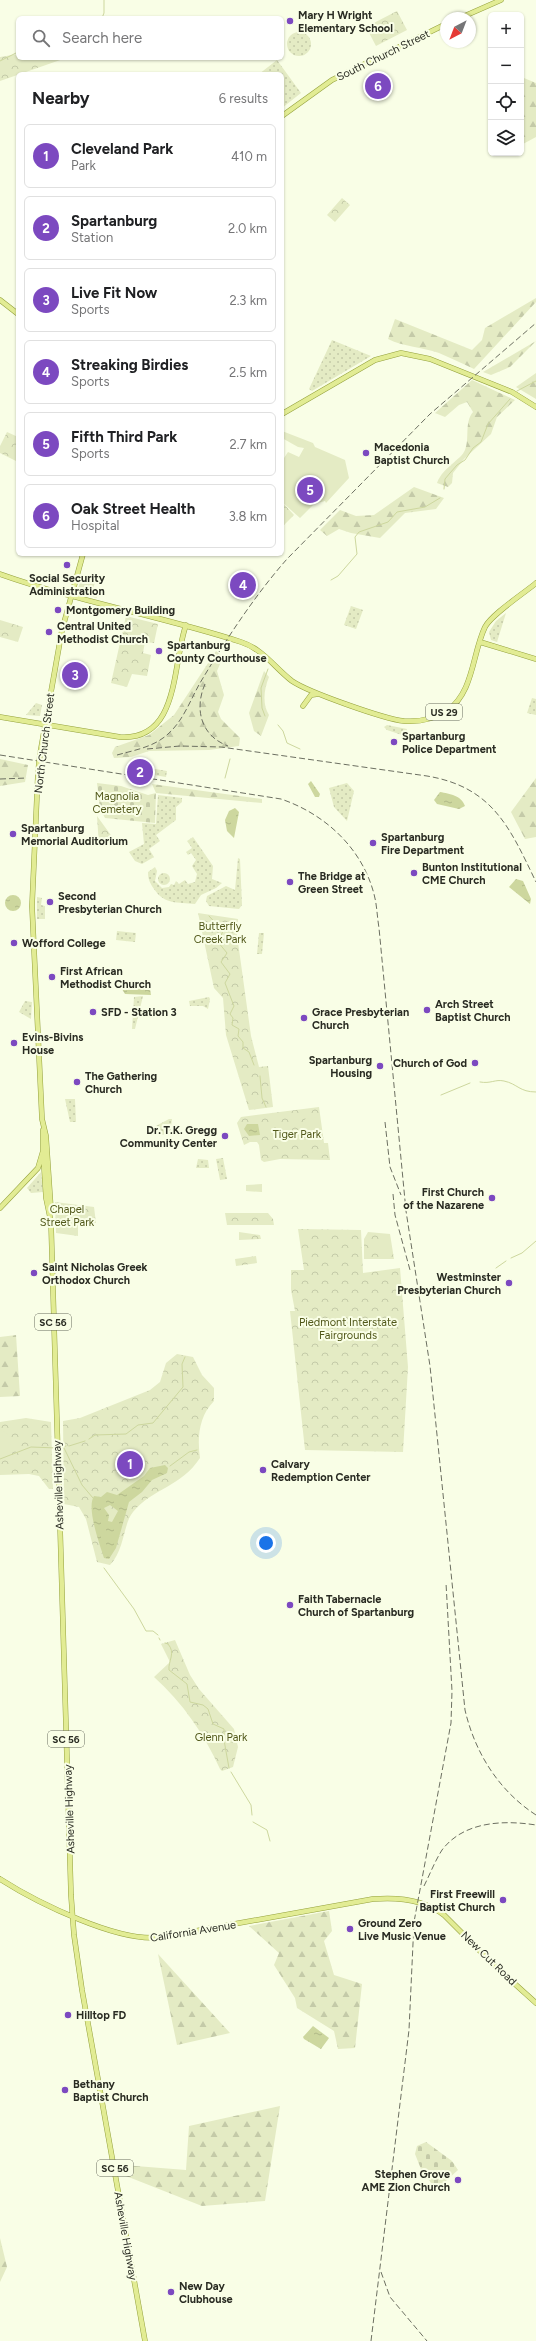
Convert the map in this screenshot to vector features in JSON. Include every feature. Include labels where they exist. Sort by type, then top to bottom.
[{"type":"main road","points":[[474,12],[501,0]]},
{"type":"main road","name":"South Church Street","points":[[284,115],[332,80],[440,27]]},
{"type":"main road","points":[[0,300],[16,312]]},
{"type":"main road","points":[[284,413],[376,360],[401,353],[430,359],[512,392],[536,407]]},
{"type":"main road","name":"North Church Street","points":[[0,1208],[34,1174],[40,1164],[45,1150],[42,1137],[44,1128],[32,906],[38,772],[44,723],[62,630],[82,556]]},
{"type":"main road","name":"US 29","points":[[0,574],[70,597],[186,625],[254,647],[292,681],[318,693],[402,720],[428,719],[448,710],[461,696],[470,676],[480,642]]},
{"type":"main road","points":[[536,583],[488,623],[480,642],[536,659]]},
{"type":"main road","points":[[0,717],[130,737],[144,733],[159,721],[168,706],[186,625]]},
{"type":"main road","points":[[303,706],[311,696],[318,693]]},
{"type":"main road","name":"Asheville Highway","points":[[45,1150],[46,1198],[50,1222],[72,1916],[83,1999],[145,2341]]},
{"type":"main road","name":"California Avenue","points":[[0,1879],[35,1901],[126,1935],[148,1939],[373,1899]]},
{"type":"main road","name":"New Cut Road","points":[[373,1899],[408,1901],[426,1904],[439,1910],[536,2003]]},
{"type":"green space","points":[[397,11],[407,30],[376,46],[366,27]]},
{"type":"green space","points":[[299,32],[308,35],[311,44],[308,53],[299,56],[290,53],[287,44],[290,35]]},
{"type":"green space","points":[[16,54],[16,60],[60,60],[26,72],[16,72],[16,75],[0,81],[0,57]]},
{"type":"green space","points":[[277,60],[301,93],[284,106],[284,72],[262,72]]},
{"type":"green space","points":[[524,78],[536,83],[536,137],[524,143]]},
{"type":"green space","points":[[342,198],[350,205],[335,222],[327,215]]},
{"type":"green space","points":[[536,298],[536,302],[474,369],[439,353],[400,344],[388,339],[395,319],[472,350],[482,340],[485,328]]},
{"type":"green space","points":[[332,340],[371,356],[312,391],[309,389]]},
{"type":"green space","points":[[536,341],[510,367],[491,375],[483,372]]},
{"type":"green space","points":[[536,373],[536,399],[516,387]]},
{"type":"green space","points":[[472,380],[515,400],[497,417],[491,434],[464,459],[453,473],[452,483],[448,487],[437,483],[443,472],[463,454],[467,441],[470,416],[473,412],[467,402],[459,405],[445,417],[435,413]]},
{"type":"green space","points":[[7,432],[16,436],[16,461],[0,453],[0,446]]},
{"type":"green space","points":[[284,432],[313,443],[315,447],[345,460],[349,478],[326,503],[325,501],[314,504],[300,518],[284,504],[284,458],[288,452],[299,457],[304,448],[298,447],[284,439]]},
{"type":"green space","points":[[414,487],[444,498],[436,509],[405,513],[380,538],[351,533],[339,529],[327,536],[320,530],[340,510],[356,516],[374,515]]},
{"type":"green space","points":[[284,504],[294,515],[284,525]]},
{"type":"green space","points":[[82,574],[96,579],[93,589],[97,598],[77,593]]},
{"type":"green space","points":[[351,606],[363,610],[356,629],[344,625]]},
{"type":"green space","points":[[506,613],[497,642],[491,640],[489,632],[496,621]]},
{"type":"green space","points":[[126,616],[158,624],[154,643],[145,642],[143,653],[151,655],[147,676],[132,674],[127,687],[111,683]]},
{"type":"green space","points":[[0,620],[23,627],[18,642],[0,637]]},
{"type":"green space","points":[[216,651],[223,657],[217,671],[224,695],[218,712],[221,719],[240,738],[239,746],[209,750],[149,751],[131,757],[114,758],[112,753],[115,747],[149,735],[174,715]]},
{"type":"green space","points":[[264,671],[269,677],[264,696],[265,706],[269,715],[261,736],[254,731],[249,713]]},
{"type":"green space","points":[[532,698],[536,699],[536,715],[527,713]]},
{"type":"green space","points":[[36,703],[42,705],[40,716],[26,715]]},
{"type":"green space","points":[[387,725],[407,729],[405,736],[387,730],[384,727]]},
{"type":"green space","points":[[0,759],[28,765],[25,782],[0,786]]},
{"type":"green space","points":[[149,768],[167,771],[166,777],[148,774]]},
{"type":"green space","points":[[536,778],[536,837],[525,839],[511,812]]},
{"type":"green space","name":"Magnolia Cemetery","points":[[97,783],[121,786],[148,795],[156,793],[155,823],[105,818],[100,809]]},
{"type":"green space","points":[[347,783],[354,791],[347,821],[334,807],[329,788]]},
{"type":"green space","points":[[152,784],[262,799],[262,803],[156,793]]},
{"type":"green space","points":[[158,795],[182,798],[182,802],[176,807],[176,820],[156,835],[160,841],[149,849],[154,857],[142,864],[135,861],[129,852],[144,844],[142,823],[156,824]]},
{"type":"green space","points":[[97,816],[118,845],[99,846]]},
{"type":"green space","points":[[193,837],[213,866],[212,879],[222,883],[216,888],[201,895],[195,904],[172,902],[163,898],[154,889],[148,877],[148,872],[155,867],[157,871],[155,881],[162,888],[169,887],[171,884],[174,885],[176,881],[179,884],[185,880],[188,884],[195,882],[197,874],[192,866],[196,860],[191,853],[188,855],[186,852],[192,848],[187,841]]},
{"type":"green space","points":[[238,858],[240,859],[242,905],[239,909],[209,906],[206,901],[207,896],[226,886],[235,890]]},
{"type":"green space","points":[[162,873],[166,873],[170,879],[166,885],[162,885],[158,881],[158,877]]},
{"type":"green space","points":[[37,897],[42,898],[41,905],[45,906],[45,919],[37,919]]},
{"type":"green space","name":"Butterfly Creek Park","points":[[198,913],[238,919],[237,935],[251,1036],[259,1067],[268,1066],[273,1107],[249,1110],[226,1035],[223,998],[214,988]]},
{"type":"green space","points":[[117,931],[136,933],[135,942],[116,940]]},
{"type":"green space","points":[[259,933],[264,933],[262,954],[257,954]]},
{"type":"green space","points":[[143,996],[135,1029],[132,1029],[134,997]]},
{"type":"green space","points":[[209,997],[208,1009],[203,1006],[190,1006],[189,1001]]},
{"type":"green space","points":[[25,1001],[32,1002],[31,1019],[19,1012]]},
{"type":"green space","points":[[65,1099],[75,1099],[76,1122],[70,1122]]},
{"type":"green space","name":"Tiger Park","points":[[319,1107],[324,1143],[328,1143],[330,1160],[280,1159],[264,1162],[261,1160],[259,1145],[257,1142],[250,1142],[244,1145],[237,1123],[241,1117]]},
{"type":"green space","points":[[318,1117],[321,1140],[309,1142],[305,1119]]},
{"type":"green space","points":[[169,1119],[172,1119],[170,1135],[155,1134],[152,1128]]},
{"type":"green space","points":[[223,1158],[227,1179],[220,1180],[216,1159]]},
{"type":"green space","points":[[198,1159],[208,1160],[209,1168],[196,1168]]},
{"type":"green space","points":[[41,1172],[43,1192],[31,1193],[27,1188]]},
{"type":"green space","points":[[262,1184],[262,1192],[246,1191],[246,1185]]},
{"type":"green space","name":"Chapel Street Park","points":[[55,1202],[94,1207],[96,1223],[78,1222],[78,1236],[56,1233]]},
{"type":"green space","points":[[225,1213],[268,1213],[273,1219],[274,1225],[227,1225]]},
{"type":"green space","points":[[59,1224],[76,1226],[75,1234],[58,1232]]},
{"type":"green space","name":"Piedmont Interstate Fairgrounds","points":[[298,1229],[361,1230],[363,1273],[400,1268],[408,1367],[403,1452],[305,1450],[290,1311],[295,1311],[291,1290],[291,1270],[304,1270]]},
{"type":"green space","points":[[239,1232],[260,1235],[261,1239],[239,1240]]},
{"type":"green space","points":[[368,1232],[390,1234],[394,1259],[364,1259],[364,1239]]},
{"type":"green space","points":[[379,1235],[389,1235],[389,1253],[378,1253]]},
{"type":"green space","points":[[256,1256],[257,1263],[236,1266],[235,1259]]},
{"type":"green space","points":[[16,1335],[20,1396],[0,1397],[0,1337]]},
{"type":"green space","points":[[177,1354],[193,1357],[202,1375],[214,1388],[214,1401],[205,1413],[200,1428],[200,1458],[192,1468],[176,1482],[149,1498],[133,1512],[127,1523],[119,1552],[110,1565],[97,1562],[86,1519],[79,1507],[64,1504],[63,1421],[80,1418],[150,1390],[160,1382],[166,1363]]},
{"type":"green space","points":[[26,1418],[51,1422],[53,1489],[49,1489],[39,1476],[29,1474],[0,1475],[0,1422]]},
{"type":"green space","points":[[0,1429],[9,1435],[11,1451],[0,1453]]},
{"type":"green space","name":"Glenn Park","points":[[175,1640],[190,1675],[199,1689],[234,1729],[238,1747],[233,1767],[222,1771],[220,1769],[200,1731],[174,1697],[154,1677],[170,1662],[161,1644]]},
{"type":"green space","points":[[329,1911],[332,1931],[324,1941],[334,1975],[362,1984],[355,2048],[338,2049],[334,2031],[297,2008],[295,1998],[274,1965],[279,1953],[249,1926]]},
{"type":"green space","points":[[158,1954],[230,2033],[177,2045]]},
{"type":"green space","points":[[280,2106],[265,2201],[202,2206],[126,2176],[123,2165],[186,2170],[189,2126]]},
{"type":"green space","points":[[426,2142],[452,2161],[458,2170],[436,2190],[421,2169],[415,2154],[417,2146]]},
{"type":"green space","points":[[0,2238],[7,2267],[0,2282]]},
{"type":"water","points":[[311,781],[320,794],[319,797],[315,797],[308,784]]},
{"type":"water","points":[[440,792],[458,797],[465,806],[459,809],[437,804],[434,800]]},
{"type":"water","points":[[235,808],[239,812],[234,838],[227,831],[225,820],[229,811]]},
{"type":"water","points":[[516,879],[523,881],[531,899],[530,904],[509,887]]},
{"type":"water","points":[[13,895],[19,897],[21,903],[19,909],[13,911],[7,909],[5,903],[7,897]]},
{"type":"water","points":[[122,989],[150,989],[151,995],[125,994]]},
{"type":"water","points":[[247,1124],[258,1124],[260,1135],[249,1136],[244,1129]]},
{"type":"water","points":[[165,1465],[168,1468],[167,1473],[152,1480],[142,1492],[129,1502],[116,1548],[109,1559],[104,1558],[93,1517],[92,1502],[94,1496],[101,1497],[107,1492],[117,1495],[144,1476],[150,1468]],"holes":[[[110,1505],[118,1511],[112,1522],[108,1521],[109,1515],[104,1508]]]},
{"type":"water","points":[[313,2026],[329,2038],[321,2049],[303,2037]]},
{"type":"waterway","points":[[103,16],[104,0]]},
{"type":"waterway","points":[[0,61],[16,53]]},
{"type":"waterway","points":[[517,391],[536,381]]},
{"type":"waterway","points":[[444,489],[445,479],[457,465],[465,460],[473,448],[481,442],[488,424],[510,399]]},
{"type":"waterway","points":[[331,580],[338,576],[357,554],[355,537],[359,532],[388,522],[397,512],[425,507],[440,498]]},
{"type":"waterway","points":[[265,716],[262,708],[261,688],[268,669]]},
{"type":"waterway","points":[[278,725],[283,731],[287,743],[300,749]]},
{"type":"waterway","points":[[225,778],[230,759]]},
{"type":"waterway","points":[[209,916],[223,931],[218,942],[227,953],[221,962],[230,974],[225,983],[234,1006],[230,1014],[233,1018],[232,1025],[239,1029],[238,1036],[243,1042],[243,1048],[249,1052],[254,1065]]},
{"type":"waterway","points":[[260,1076],[262,1098],[266,1107]]},
{"type":"waterway","points":[[480,1082],[504,1081],[526,1091],[536,1092]]},
{"type":"waterway","points":[[441,1095],[470,1083]]},
{"type":"waterway","points":[[511,1258],[522,1253],[536,1241]]},
{"type":"waterway","points":[[496,1268],[506,1261]]},
{"type":"waterway","points":[[89,1439],[95,1435],[126,1434],[138,1425],[153,1423],[183,1387],[182,1364],[185,1357]]},
{"type":"waterway","points":[[69,1446],[85,1441]]},
{"type":"waterway","points":[[60,1448],[66,1446]]},
{"type":"waterway","points":[[0,1459],[31,1447],[57,1448]]},
{"type":"waterway","points":[[64,1448],[82,1485],[93,1498]]},
{"type":"waterway","points":[[170,1466],[189,1452],[197,1450]]},
{"type":"waterway","points":[[104,1568],[134,1609],[146,1631],[153,1631],[158,1635]]},
{"type":"waterway","points":[[165,1643],[170,1647],[172,1654],[169,1670],[187,1684],[190,1702],[203,1705],[208,1709],[213,1724],[224,1729],[224,1740],[229,1768]]},
{"type":"waterway","points":[[231,1772],[251,1805],[252,1815]]},
{"type":"waterway","points":[[253,1822],[267,1830],[270,1841]]},
{"type":"railway","points":[[117,755],[137,750],[157,742],[174,728],[232,632],[253,601],[287,559],[430,414],[536,323]]},
{"type":"railway","points":[[205,684],[200,703],[202,721],[211,736],[228,746]]},
{"type":"railway","points":[[147,749],[180,746],[221,747],[427,776],[450,781],[484,800],[496,813],[517,844],[536,882]]},
{"type":"railway","points":[[0,755],[281,799],[312,814],[327,824],[340,835],[361,862],[374,894],[379,928],[406,1211],[430,1366],[465,1710],[475,1741],[490,1770],[511,1795],[536,1815]]},
{"type":"railway","points":[[0,779],[27,778]]},
{"type":"railway","points":[[385,1122],[390,1167],[401,1195]]},
{"type":"railway","points":[[393,1194],[395,1215],[410,1270]]},
{"type":"railway","points":[[371,2341],[409,2030],[414,1922],[451,1723],[452,1691],[446,1583]]},
{"type":"railway","points":[[424,1886],[442,1850],[451,1840],[461,1833],[473,1828],[498,1823],[524,1823],[536,1825]]},
{"type":"railway","points":[[381,2272],[390,2297],[427,2341]]},
{"type":"place","name":"Mary H Wright Elementary School","points":[[290,21]]},
{"type":"place","name":"Oak Street Health","points":[[378,86]]},
{"type":"place","name":"Macedonia Baptist Church","points":[[366,453]]},
{"type":"place","name":"Fifth Third Park","points":[[310,490]]},
{"type":"place","name":"Social Security Administration","points":[[67,565]]},
{"type":"place","name":"Streaking Birdies","points":[[243,585]]},
{"type":"place","name":"Montgomery Building","points":[[58,610]]},
{"type":"place","name":"Central United Methodist Church","points":[[49,632]]},
{"type":"place","name":"Spartanburg County Courthouse","points":[[159,651]]},
{"type":"place","name":"Live Fit Now","points":[[75,675]]},
{"type":"place","name":"Spartanburg Police Department","points":[[394,742]]},
{"type":"place","name":"Spartanburg","points":[[140,772]]},
{"type":"place","name":"Spartanburg Memorial Auditorium","points":[[13,834]]},
{"type":"place","name":"Spartanburg Fire Department","points":[[373,843]]},
{"type":"place","name":"Bunton Institutional CME Church","points":[[414,873]]},
{"type":"place","name":"The Bridge at Green Street","points":[[290,882]]},
{"type":"place","name":"Second Presbyterian Church","points":[[50,902]]},
{"type":"place","name":"Wofford College","points":[[14,943]]},
{"type":"place","name":"First African Methodist Church","points":[[52,977]]},
{"type":"place","name":"Arch Street Baptist Church","points":[[427,1010]]},
{"type":"place","name":"SFD - Station 3","points":[[93,1012]]},
{"type":"place","name":"Grace Presbyterian Church","points":[[304,1018]]},
{"type":"place","name":"Evins-Bivins House","points":[[14,1043]]},
{"type":"place","name":"Church of God","points":[[475,1063]]},
{"type":"place","name":"Spartanburg Housing","points":[[380,1066]]},
{"type":"place","name":"The Gathering Church","points":[[77,1082]]},
{"type":"place","name":"Dr. T.K. Gregg Community Center","points":[[225,1136]]},
{"type":"place","name":"First Church of the Nazarene","points":[[492,1198]]},
{"type":"place","name":"Saint Nicholas Greek Orthodox Church","points":[[34,1273]]},
{"type":"place","name":"Westminster Presbyterian Church","points":[[509,1283]]},
{"type":"place","name":"Cleveland Park","points":[[130,1464]]},
{"type":"place","name":"Calvary Redemption Center","points":[[263,1470]]},
{"type":"place","name":"Faith Tabernacle Church of Spartanburg","points":[[290,1605]]},
{"type":"place","name":"First Freewill Baptist Church","points":[[503,1900]]},
{"type":"place","name":"Ground Zero Live Music Venue","points":[[350,1929]]},
{"type":"place","name":"Hilltop FD","points":[[68,2015]]},
{"type":"place","name":"Bethany Baptist Church","points":[[65,2090]]},
{"type":"place","name":"Stephen Grove AME Zion Church","points":[[458,2180]]},
{"type":"place","name":"New Day Clubhouse","points":[[171,2292]]}]
